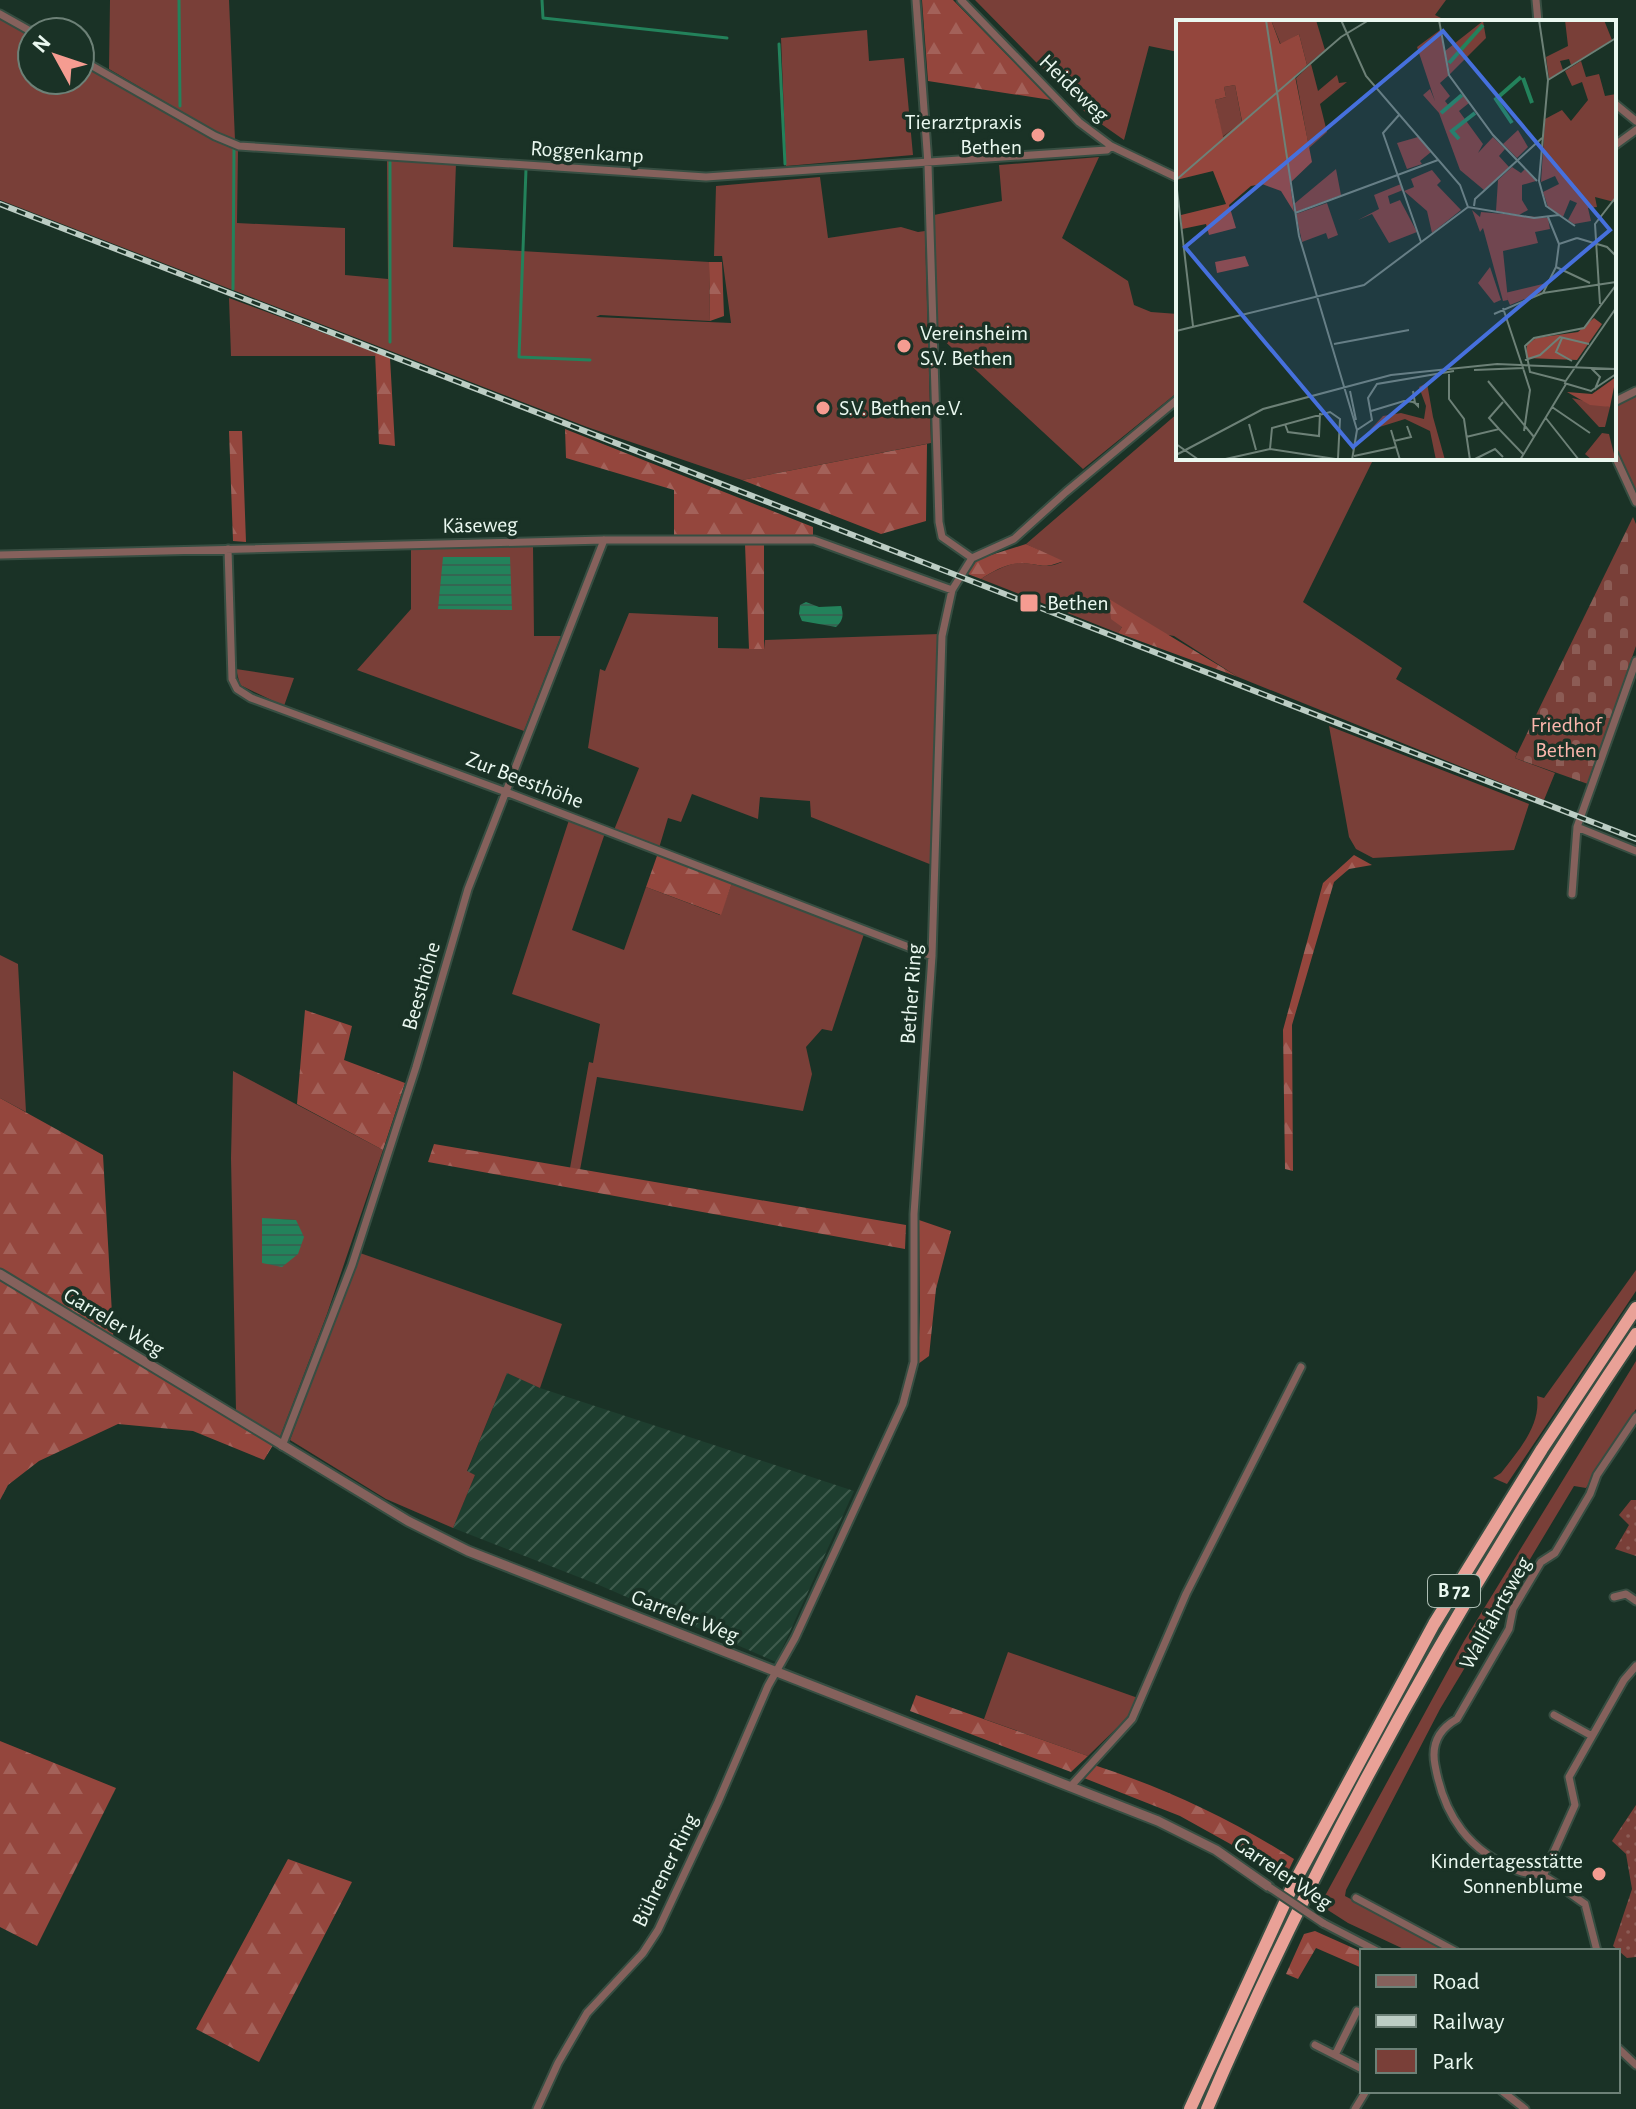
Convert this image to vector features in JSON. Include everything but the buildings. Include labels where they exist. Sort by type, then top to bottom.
[{"type":"highway","name":"B 72","points":[[1190,2109],[1286,1898],[1434,1624],[1542,1449],[1636,1308]]},
{"type":"highway","name":"B 72","points":[[1207,2109],[1307,1894],[1445,1638],[1532,1493],[1636,1334]]},
{"type":"street","points":[[916,0],[928,164],[939,522],[942,537],[972,558],[1014,539],[1176,401]]},
{"type":"street","name":"Heideweg","points":[[961,0],[1079,122],[1111,146],[1176,177]]},
{"type":"street","points":[[1536,0],[1538,20]]},
{"type":"street","name":"Roggenkamp","points":[[96,68],[215,136],[239,146],[706,177],[928,164],[1107,150],[1111,146]]},
{"type":"street","points":[[1616,105],[1636,121]]},
{"type":"street","points":[[1616,145],[1636,130]]},
{"type":"street","points":[[1616,401],[1636,391]]},
{"type":"street","points":[[1616,458],[1636,502]]},
{"type":"street","name":"Käseweg","points":[[0,555],[604,540],[814,540],[952,590]]},
{"type":"street","name":"Beesthöhe","points":[[282,1446],[352,1265],[416,1067],[468,889],[604,540]]},
{"type":"street","name":"Zur Beesthöhe","points":[[228,549],[232,679],[237,689],[251,698],[506,792],[932,956]]},
{"type":"street","name":"Bether Ring","points":[[777,1671],[903,1404],[914,1362],[914,1214],[932,956],[942,636],[952,590],[972,558]]},
{"type":"street","points":[[1572,894],[1577,827],[1636,661]]},
{"type":"street","points":[[1577,827],[1636,851]]},
{"type":"street","name":"Garreler Weg","points":[[0,1274],[408,1521],[468,1551],[1188,1834],[1323,1923],[1373,1949]]},
{"type":"street","points":[[1071,1786],[1132,1719],[1186,1594],[1301,1367]]},
{"type":"street","name":"Wallfahrtsweg","points":[[1596,1949],[1585,1904],[1543,1876],[1520,1872],[1478,1849],[1467,1839],[1440,1789],[1433,1754],[1434,1743],[1446,1725],[1457,1719],[1509,1629],[1513,1609],[1541,1562],[1555,1553],[1590,1494],[1597,1475],[1636,1417]]},
{"type":"street","points":[[1614,1597],[1626,1594],[1636,1601]]},
{"type":"street","points":[[1543,1876],[1575,1805],[1569,1777],[1635,1669]]},
{"type":"street","name":"Bührener Ring","points":[[537,2109],[558,2063],[587,2013],[643,1953],[658,1930],[777,1671]]},
{"type":"street","points":[[1554,1715],[1592,1736]]},
{"type":"street","name":"Garreler Weg","points":[[1356,1898],[1451,1949]]},
{"type":"street","points":[[1335,2055],[1357,2011]]},
{"type":"street","points":[[1315,2045],[1360,2068]]},
{"type":"street","points":[[1620,2050],[1636,2065]]},
{"type":"street","points":[[1505,2093],[1525,2109]]},
{"type":"shaded area","points":[[443,557],[510,557],[512,610],[438,609]]},
{"type":"shaded area","points":[[806,602],[819,607],[841,606],[843,615],[840,622],[836,627],[802,621],[800,605]]},
{"type":"shaded area","points":[[262,1218],[296,1220],[304,1237],[298,1254],[282,1267],[262,1263]]},
{"type":"shaded area","points":[[507,1373],[540,1388],[854,1491],[776,1662],[599,1585],[453,1528],[475,1475],[467,1472]]},
{"type":"green space","points":[[110,0],[229,0],[235,140],[109,69]]},
{"type":"green space","points":[[922,0],[953,0],[1051,100],[928,81]]},
{"type":"green space","points":[[975,0],[1446,0],[1435,15],[1445,20],[1176,20],[1176,52],[1149,46],[1124,140],[1087,114]]},
{"type":"green space","points":[[0,15],[16,24],[16,96],[96,96],[96,71],[213,140],[238,150],[237,223],[345,228],[345,275],[388,279],[387,159],[456,163],[453,247],[709,262],[710,321],[596,317],[731,323],[722,256],[714,256],[716,186],[820,177],[828,238],[901,227],[925,231],[931,443],[742,480],[587,427],[0,200]]},
{"type":"green space","points":[[867,30],[869,61],[904,58],[913,155],[786,166],[781,38]]},
{"type":"green space","points":[[1099,157],[1062,238],[1128,281],[1134,305],[1151,312],[1176,314],[1176,394],[1083,469],[938,335],[934,215],[1002,201],[999,165]]},
{"type":"green space","points":[[709,262],[722,262],[724,316],[710,321]]},
{"type":"green space","points":[[229,298],[375,352],[375,356],[231,356]]},
{"type":"green space","points":[[375,352],[390,358],[395,446],[379,444]]},
{"type":"green space","points":[[1636,394],[1636,492],[1616,450],[1616,403]]},
{"type":"green space","points":[[1176,415],[1176,460],[1373,460],[1303,602],[1402,668],[1396,679],[1517,753],[1515,758],[1555,773],[1544,800],[1238,677],[1174,636],[1122,627],[1118,633],[981,579],[1012,564],[1046,566],[1062,562],[1026,544]]},
{"type":"green space","points":[[565,429],[813,527],[813,535],[674,535],[674,490],[566,458]]},
{"type":"green space","points":[[229,431],[242,431],[246,542],[233,541]]},
{"type":"green space","points":[[927,444],[926,521],[881,534],[742,480]]},
{"type":"green space","name":"Friedhof Bethen","points":[[1633,517],[1636,524],[1636,646],[1588,784],[1515,758]]},
{"type":"green space","points":[[764,543],[764,649],[749,649],[745,544]]},
{"type":"green space","points":[[1026,544],[1063,561],[1047,566],[1013,564],[981,579],[965,573],[975,560]]},
{"type":"green space","points":[[533,546],[534,636],[561,636],[524,731],[357,670],[411,609],[411,547]]},
{"type":"green space","points":[[1109,599],[1238,677],[1118,633],[1122,627],[1111,619]]},
{"type":"green space","points":[[629,613],[718,617],[718,648],[764,649],[765,640],[939,634],[932,865],[811,817],[810,801],[760,797],[758,819],[692,794],[681,822],[668,818],[659,848],[614,830],[639,768],[588,748],[600,669],[605,671]]},
{"type":"green space","points":[[236,669],[294,678],[284,706],[240,685]]},
{"type":"green space","points":[[1329,726],[1529,804],[1514,850],[1373,858],[1356,849],[1349,837]]},
{"type":"green space","points":[[569,820],[605,833],[572,930],[624,950],[646,887],[720,915],[732,883],[864,934],[832,1031],[822,1029],[806,1047],[812,1074],[803,1111],[597,1077],[580,1170],[570,1168],[589,1062],[593,1063],[600,1024],[512,994]]},
{"type":"green space","points":[[658,853],[732,883],[721,915],[646,887]]},
{"type":"green space","points":[[1354,855],[1372,865],[1349,869],[1334,882],[1292,1025],[1293,1171],[1285,1169],[1283,1030],[1323,883]]},
{"type":"green space","points":[[0,955],[18,964],[26,1112],[0,1098]]},
{"type":"green space","points":[[305,1010],[352,1026],[344,1060],[405,1083],[383,1150],[297,1104]]},
{"type":"green space","points":[[233,1071],[383,1150],[327,1314],[280,1437],[236,1411],[231,1158]],"holes":[[[262,1219],[296,1220],[262,1263]]]},
{"type":"green space","points":[[0,1098],[103,1155],[114,1349],[273,1445],[264,1460],[193,1431],[118,1424],[39,1461],[8,1485],[0,1500]]},
{"type":"green space","points":[[434,1144],[906,1225],[905,1249],[428,1162]]},
{"type":"green space","points":[[919,1220],[951,1231],[936,1289],[929,1356],[918,1364],[920,1311]]},
{"type":"green space","points":[[360,1253],[562,1324],[540,1388],[507,1373],[467,1471],[475,1475],[453,1528],[386,1499],[290,1440]]},
{"type":"green space","points":[[1636,1270],[1636,1291],[1507,1484],[1493,1478],[1501,1473],[1527,1438],[1535,1418],[1537,1396],[1544,1398]]},
{"type":"green space","points":[[1636,1361],[1636,1409],[1586,1488],[1574,1486],[1440,1709],[1346,1890],[1345,1896],[1445,1949],[1404,1949],[1348,1923],[1320,1905],[1464,1641]]},
{"type":"green space","points":[[1631,1500],[1636,1500],[1636,1556],[1615,1549],[1629,1525],[1619,1515]]},
{"type":"green space","points":[[1008,1652],[1138,1698],[1127,1718],[1088,1756],[984,1719]]},
{"type":"green space","points":[[916,1695],[1088,1756],[1071,1772],[910,1711]]},
{"type":"green space","points":[[0,1741],[116,1788],[37,1946],[0,1927]]},
{"type":"green space","points":[[1094,1765],[1197,1806],[1270,1844],[1294,1859],[1284,1880],[1234,1846],[1180,1816],[1084,1778]]},
{"type":"green space","points":[[1636,1805],[1636,1957],[1627,1958],[1613,1946],[1632,1889],[1626,1854],[1612,1841]]},
{"type":"green space","points":[[288,1859],[352,1882],[259,2062],[196,2029]]},
{"type":"green space","points":[[1315,1931],[1360,1951],[1360,1967],[1316,1948],[1298,1979],[1286,1974],[1304,1934]]},
{"type":"waterway","points":[[179,0],[180,106]]},
{"type":"waterway","points":[[542,0],[543,18],[727,38]]},
{"type":"waterway","points":[[779,44],[785,164]]},
{"type":"waterway","points":[[233,289],[234,148]]},
{"type":"waterway","points":[[390,162],[390,342]]},
{"type":"waterway","points":[[526,169],[519,357],[590,360]]},
{"type":"railway","points":[[0,204],[1636,839]]},
{"type":"place","name":"Tierarztpraxis Bethen","points":[[1038,135]]},
{"type":"place","name":"Vereinsheim S.V. Bethen","points":[[904,346]]},
{"type":"place","name":"S.V. Bethen e.V.","points":[[823,408]]},
{"type":"place","name":"Bethen","points":[[1029,603]]},
{"type":"place","name":"Kindertagesstätte Sonnenblume","points":[[1599,1874]]}]
